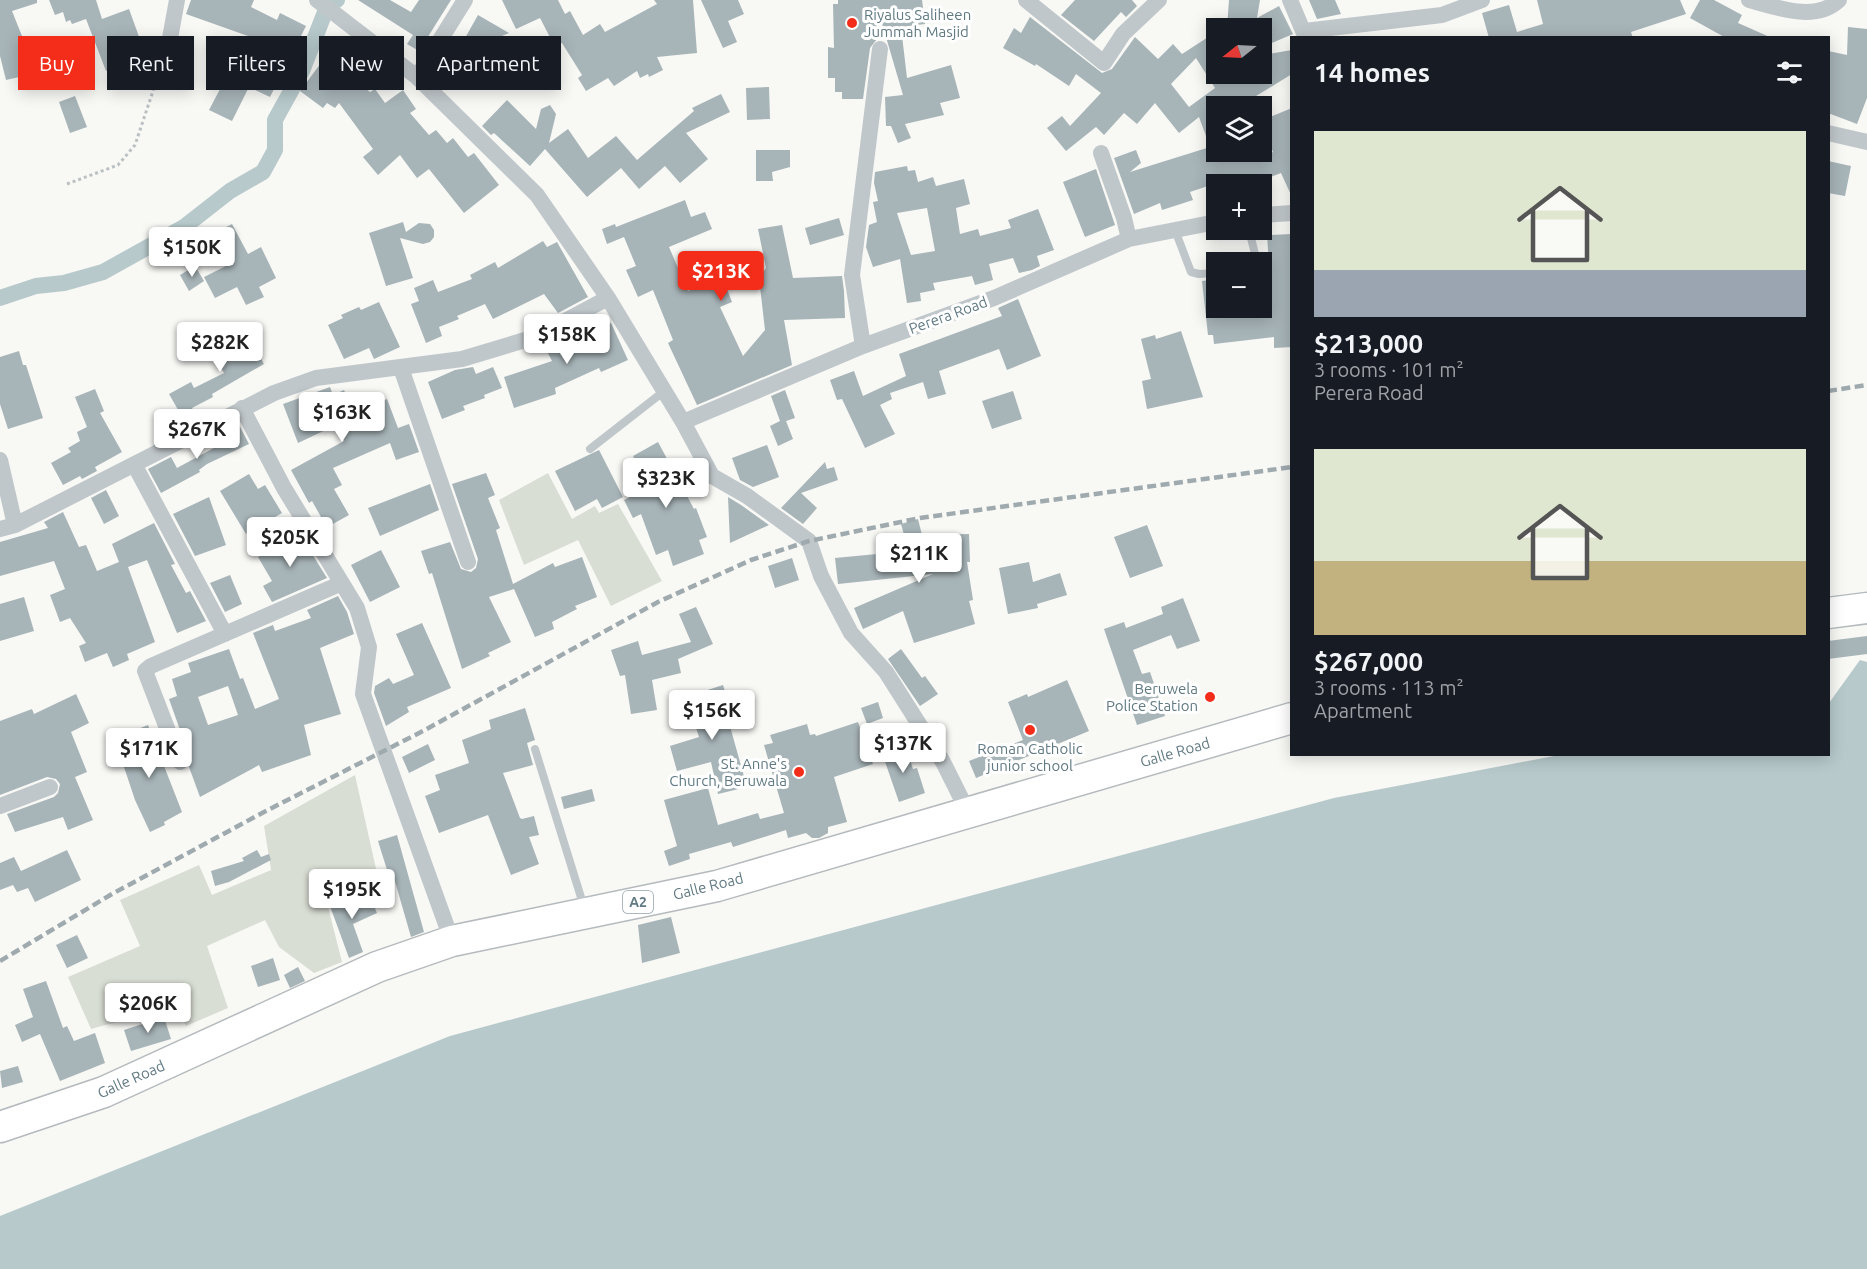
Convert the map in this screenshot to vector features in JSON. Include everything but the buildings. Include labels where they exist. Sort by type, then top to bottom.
[{"type":"highway","points":[[1830,613],[1867,608]]},
{"type":"highway","name":"Galle Road","points":[[0,1127],[104,1092],[377,967],[452,941],[717,886],[1290,719]]},
{"type":"street","points":[[170,36],[177,0]]},
{"type":"street","points":[[317,0],[416,76]]},
{"type":"street","points":[[443,36],[465,0]]},
{"type":"street","points":[[1026,0],[1104,63],[1123,34],[1159,0]]},
{"type":"street","points":[[1290,0],[1305,34],[1442,15],[1482,0]]},
{"type":"street","points":[[1749,0],[1801,14],[1833,5],[1839,0]]},
{"type":"street","points":[[864,346],[852,275],[880,49]]},
{"type":"street","points":[[430,90],[537,195],[608,298],[683,422],[712,476],[747,496],[809,541],[820,576],[851,633],[886,672],[943,762],[968,812]]},
{"type":"street","points":[[1830,133],[1867,142]]},
{"type":"street","points":[[1101,153],[1129,239]]},
{"type":"street","points":[[1272,214],[1290,213]]},
{"type":"street","name":"Perera Road","points":[[683,422],[864,346],[994,298],[1129,239],[1206,224]]},
{"type":"street","points":[[0,460],[8,527],[135,466],[242,408],[316,378],[462,359],[535,338],[608,298]]},
{"type":"street","points":[[401,368],[468,562]]},
{"type":"street","points":[[242,408],[284,488],[357,608],[369,647],[363,694],[452,941]]},
{"type":"street","points":[[135,466],[225,634]]},
{"type":"street","points":[[180,762],[145,671],[342,583]]},
{"type":"street","points":[[0,806],[50,787]]},
{"type":"lane","points":[[1175,230],[1191,272],[1206,274]]},
{"type":"lane","points":[[590,449],[663,392]]},
{"type":"lane","points":[[535,749],[586,913]]},
{"type":"path","points":[[67,184],[118,165],[135,145],[153,90]]},
{"type":"shaded area","points":[[548,473],[572,519],[595,506],[599,513],[618,504],[662,581],[611,606],[578,540],[524,565],[499,500]]},
{"type":"shaded area","points":[[1860,660],[1867,662],[1867,1269],[0,1269],[0,1216],[450,1036],[1334,798],[1554,756],[1830,756],[1830,702]]},
{"type":"shaded area","points":[[355,775],[377,873],[326,899],[342,962],[314,973],[279,947],[265,920],[207,946],[228,1008],[186,1026],[174,1003],[156,1011],[91,1029],[68,977],[140,946],[120,900],[199,865],[212,895],[271,870],[264,826]]},
{"type":"waterway","points":[[0,298],[36,286],[64,283],[103,272],[184,227],[230,191],[263,172],[275,150],[275,120],[302,71],[327,7],[337,0]]},
{"type":"railway","points":[[1830,391],[1867,385]]},
{"type":"railway","points":[[0,961],[112,894],[264,812],[423,731],[658,602],[751,560],[809,541],[920,518],[1290,467]]},
{"type":"place","name":"Riyalus Saliheen Jummah Masjid","points":[[852,23]]},
{"type":"place","name":"Beruwela Police Station","points":[[1210,697]]},
{"type":"place","name":"Roman Catholic junior school","points":[[1030,730]]},
{"type":"place","name":"St. Anne's Church, Beruwala","points":[[799,772]]}]
